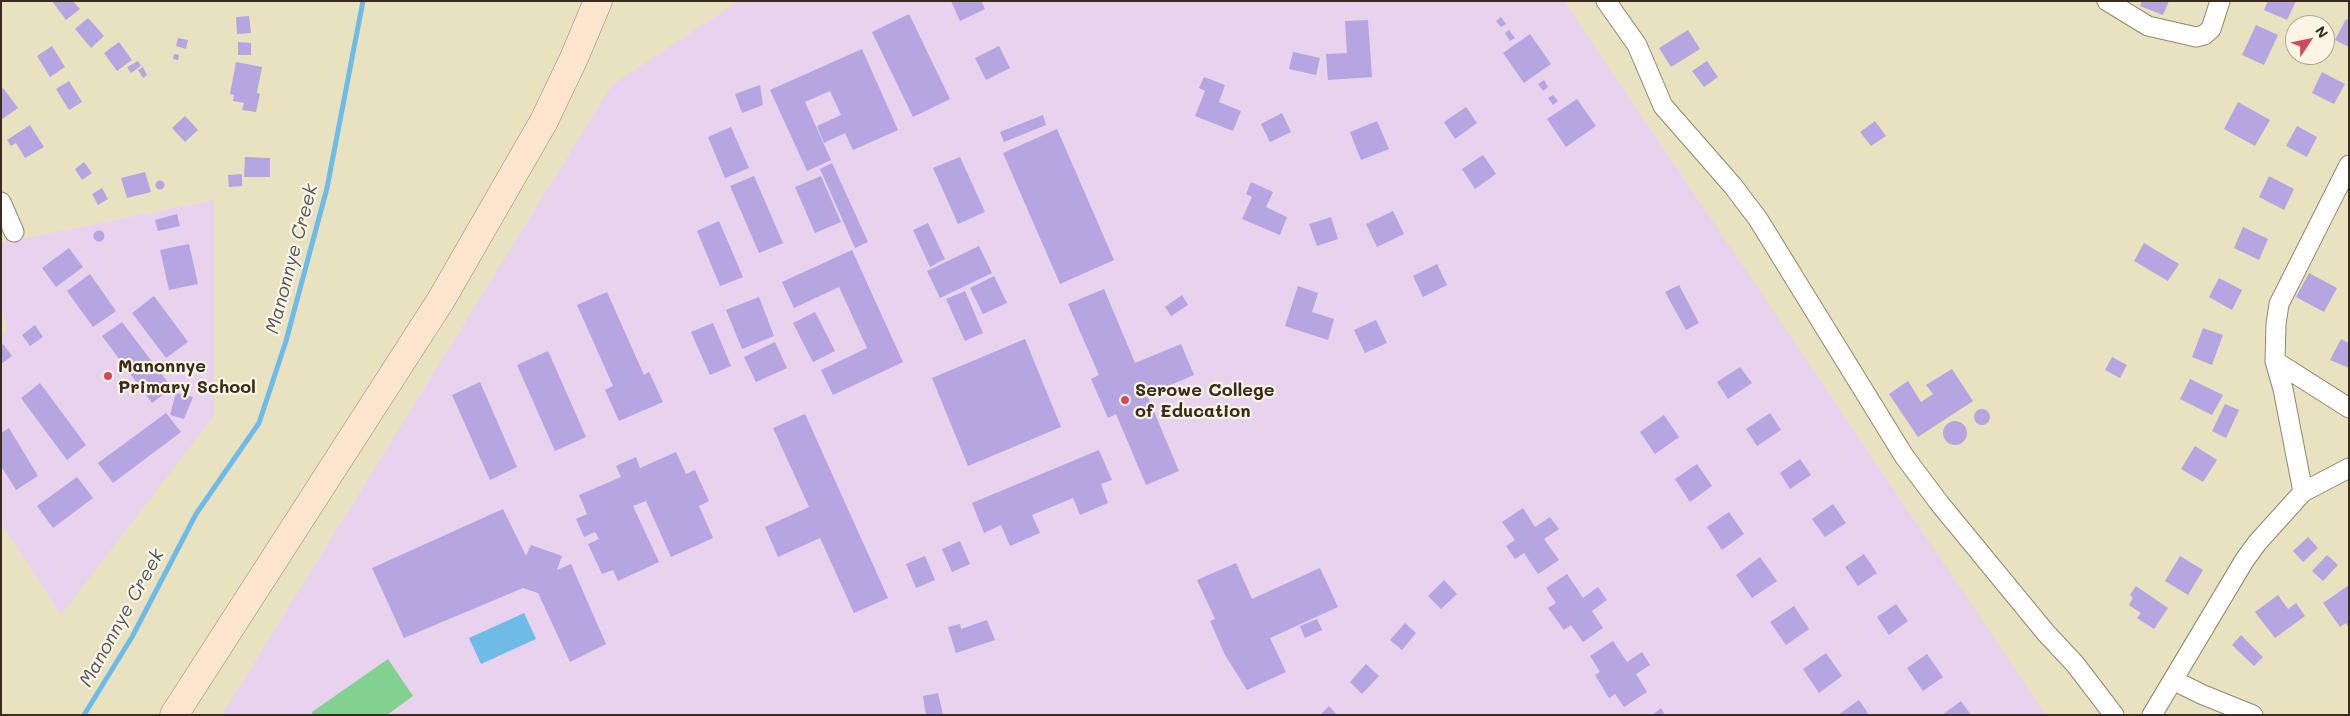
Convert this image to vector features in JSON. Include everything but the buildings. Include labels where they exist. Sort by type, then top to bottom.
[{"type":"street","points":[[174,715],[441,300],[544,121],[574,58],[598,1]]},
{"type":"street","points":[[1606,1],[1637,45],[1663,106],[1734,186],[1758,219],[1904,456],[1940,504],[2046,633],[2074,664],[2114,715]]},
{"type":"street","points":[[2107,1],[2148,26],[2196,38],[2212,29],[2220,1]]},
{"type":"street","points":[[2303,492],[2285,398],[2275,361],[2276,324],[2279,304],[2349,165]]},
{"type":"street","points":[[1,202],[14,232]]},
{"type":"street","points":[[2275,361],[2349,408]]},
{"type":"street","points":[[2152,715],[2244,561],[2303,492],[2349,468]]},
{"type":"street","points":[[2173,680],[2253,715]]},
{"type":"shaded area","name":"Serowe College of Education","points":[[739,1],[1564,1],[2046,715],[222,715],[612,85]]},
{"type":"shaded area","name":"Manonnye Primary School","points":[[214,200],[214,416],[61,615],[1,523],[1,336],[7,331],[1,306],[1,243]]},
{"type":"green space","points":[[388,659],[413,696],[387,715],[313,715],[312,712]]},
{"type":"water","points":[[524,613],[536,639],[481,664],[469,638]]},
{"type":"waterway","name":"Manonnye Creek","points":[[84,715],[132,637],[196,514],[259,423],[286,341],[327,188],[363,1]]},
{"type":"place","name":"Manonnye Primary School","points":[[108,376]]},
{"type":"place","name":"Serowe College of Education","points":[[1125,400]]}]
